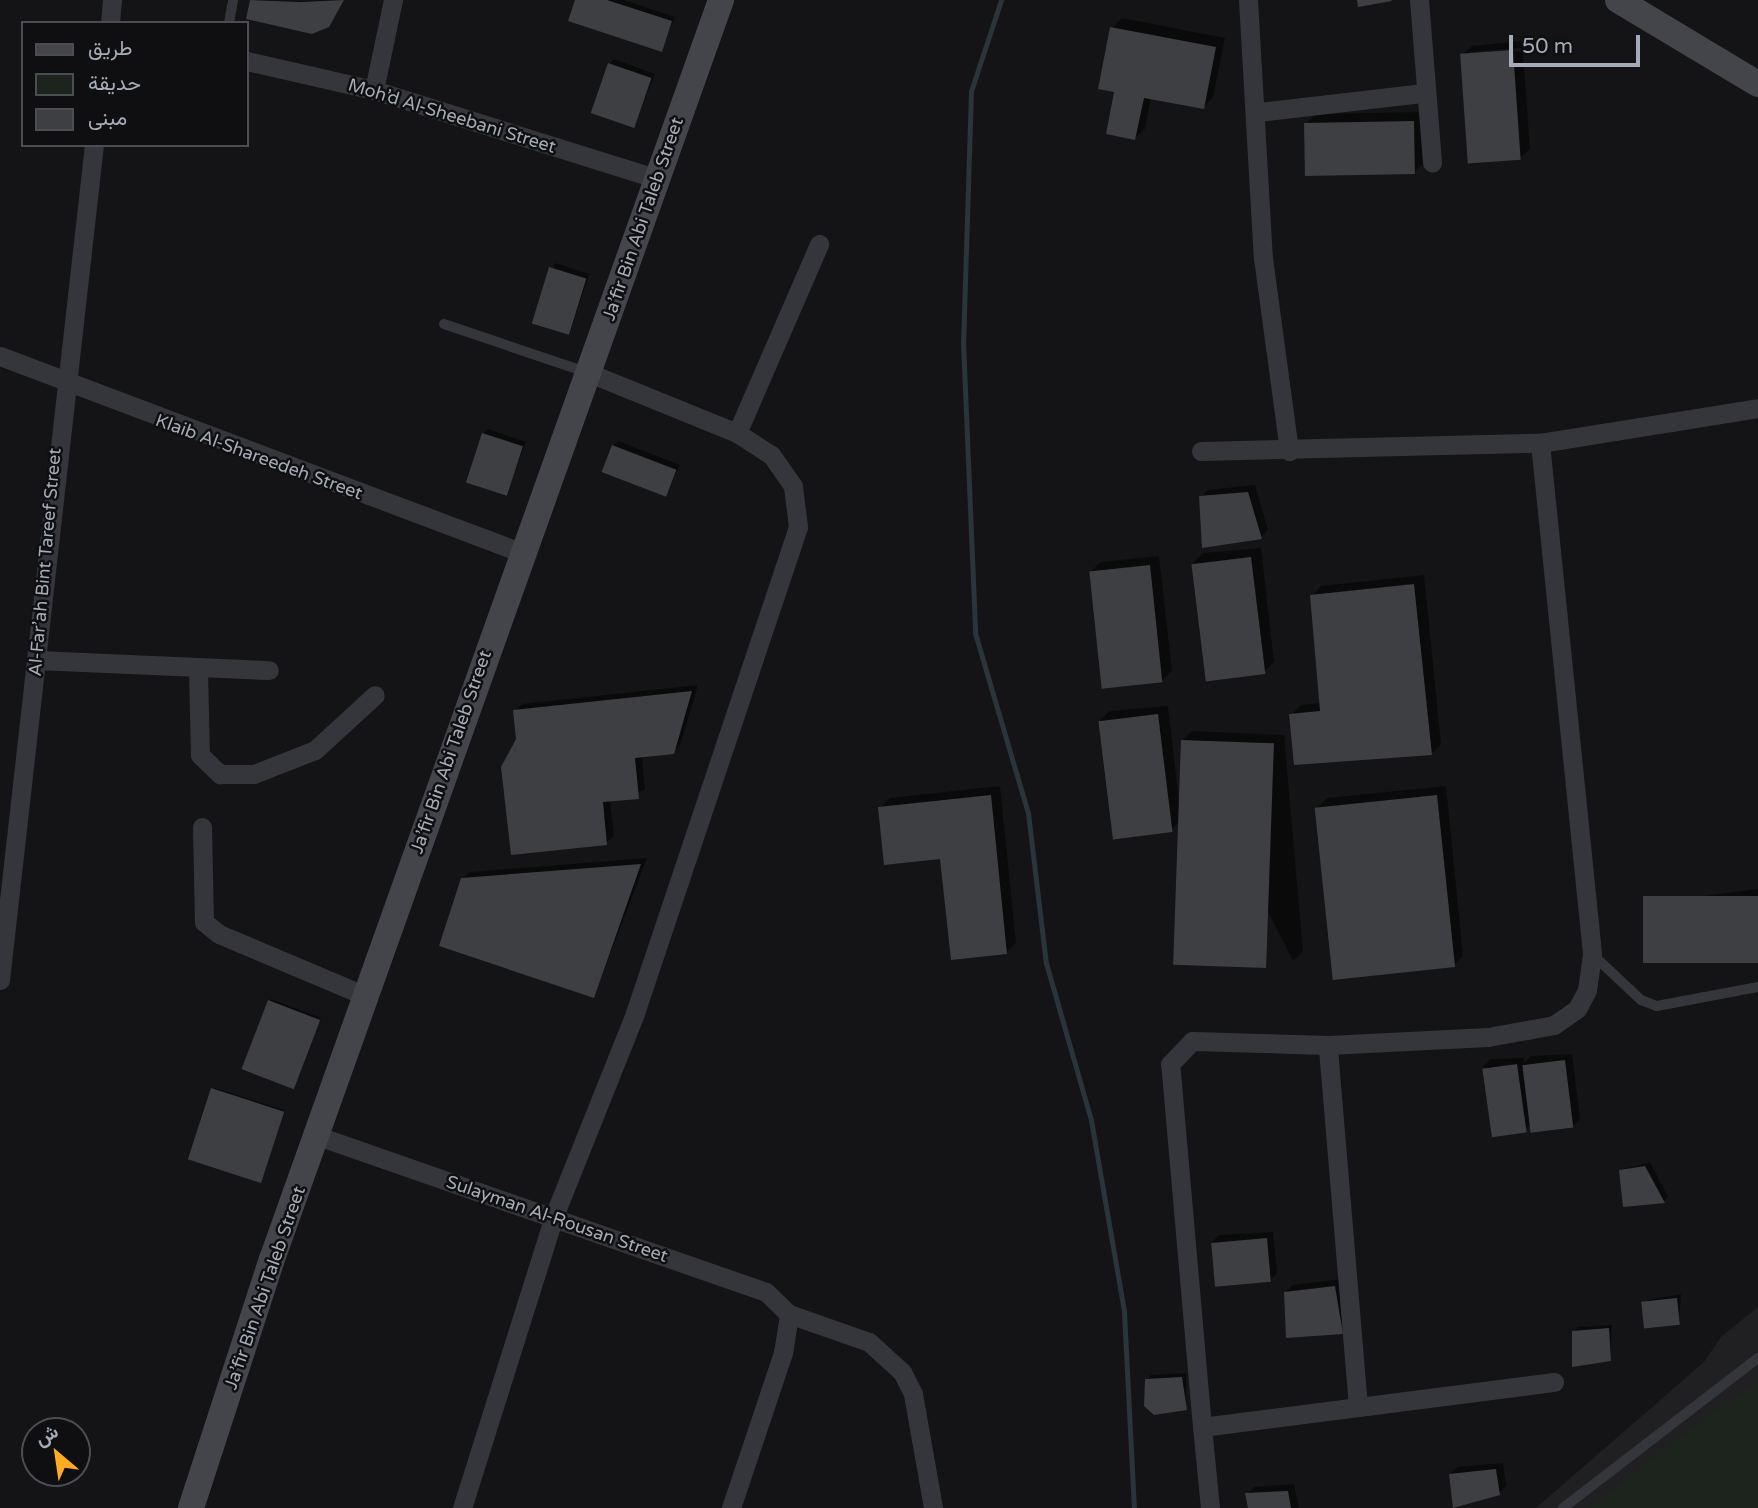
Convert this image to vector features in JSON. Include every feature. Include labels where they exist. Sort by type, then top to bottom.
[{"type":"street","points":[[110,21],[112,0]]},
{"type":"street","points":[[374,90],[393,0]]},
{"type":"street","name":"Ja’fir Bin Abi Taleb Street","points":[[191,1508],[520,552],[589,373],[655,178],[721,0]]},
{"type":"street","points":[[1248,0],[1259,112],[1263,258],[1289,451]]},
{"type":"street","points":[[1419,0],[1424,93],[1432,162]]},
{"type":"street","points":[[1619,0],[1758,84]]},
{"type":"street","name":"Moh’d Al-Sheebani Street","points":[[248,61],[374,90],[655,178]]},
{"type":"street","points":[[1259,112],[1424,93]]},
{"type":"street","name":"Al-Far’ah Bint Tareef Street","points":[[0,980],[37,660],[62,381],[94,147]]},
{"type":"street","points":[[737,433],[819,244]]},
{"type":"street","name":"Klaib Al-Shareedeh Street","points":[[0,356],[520,552]]},
{"type":"street","points":[[462,1508],[554,1216],[635,1013],[798,527],[799,503],[784,470],[737,433],[589,373]]},
{"type":"street","points":[[1200,451],[1540,443],[1758,408]]},
{"type":"street","points":[[1210,1508],[1170,1065],[1192,1041],[1328,1045],[1488,1037],[1554,1025],[1582,1000],[1592,953],[1540,443]]},
{"type":"street","points":[[37,660],[269,670]]},
{"type":"street","points":[[198,669],[200,755],[220,774],[254,774],[306,754],[375,695]]},
{"type":"street","points":[[202,827],[204,922],[219,934],[366,996]]},
{"type":"street","points":[[1328,1045],[1358,1406]]},
{"type":"street","name":"Sulayman Al-Rousan Street","points":[[318,1136],[766,1292],[789,1314]]},
{"type":"street","points":[[731,1508],[783,1353],[789,1314],[869,1342],[902,1372],[914,1394],[933,1508]]},
{"type":"street","points":[[1202,1427],[1554,1382]]},
{"type":"lane","points":[[229,21],[233,0]]},
{"type":"lane","points":[[444,324],[589,373]]},
{"type":"lane","points":[[1592,953],[1641,1000],[1657,1006],[1758,987]]},
{"type":"lane","points":[[1563,1508],[1758,1358]]},
{"type":"shaded area","points":[[1758,1307],[1758,1508],[1536,1508],[1704,1362],[1721,1337]]},
{"type":"green space","points":[[1758,1381],[1758,1508],[1589,1508],[1694,1426]]},
{"type":"building","points":[[250,0],[344,0],[329,27],[312,34],[246,19]]},
{"type":"building","points":[[575,0],[607,0],[672,21],[662,52],[568,21]]},
{"type":"building","points":[[1357,0],[1391,0],[1392,1],[1358,7]]},
{"type":"building","points":[[1110,27],[1216,47],[1204,109],[1144,98],[1135,140],[1106,134],[1114,92],[1098,89]]},
{"type":"building","points":[[1513,50],[1521,160],[1468,163],[1460,54]]},
{"type":"building","points":[[608,63],[651,78],[634,128],[591,113]]},
{"type":"building","points":[[1414,121],[1415,174],[1305,176],[1304,123]]},
{"type":"building","points":[[549,267],[586,278],[569,335],[532,323]]},
{"type":"building","points":[[482,433],[523,446],[507,496],[466,482]]},
{"type":"building","points":[[612,445],[676,470],[666,497],[602,472]]},
{"type":"building","points":[[1248,492],[1262,539],[1202,548],[1199,496]]},
{"type":"building","points":[[1251,557],[1265,674],[1206,681],[1191,564]]},
{"type":"building","points":[[1150,565],[1162,682],[1102,689],[1089,571]]},
{"type":"building","points":[[1414,584],[1432,755],[1294,765],[1289,714],[1320,711],[1310,595]]},
{"type":"building","points":[[692,691],[674,754],[635,758],[639,799],[603,802],[607,845],[511,855],[501,767],[516,739],[513,710]]},
{"type":"building","points":[[1158,714],[1173,832],[1113,839],[1098,721]]},
{"type":"building","points":[[1181,740],[1274,743],[1266,968],[1173,965]]},
{"type":"building","points":[[991,795],[1007,954],[951,960],[940,859],[884,865],[878,807]]},
{"type":"building","points":[[1437,795],[1455,967],[1333,980],[1315,808]]},
{"type":"building","points":[[641,864],[594,998],[439,946],[461,878]]},
{"type":"building","points":[[1643,896],[1758,896],[1758,963],[1643,963]]},
{"type":"building","points":[[268,1000],[320,1020],[294,1089],[241,1069]]},
{"type":"building","points":[[1565,1060],[1573,1127],[1531,1133],[1522,1065]]},
{"type":"building","points":[[1517,1064],[1527,1132],[1492,1137],[1482,1069]]},
{"type":"building","points":[[211,1088],[284,1112],[261,1183],[188,1159]]},
{"type":"building","points":[[1645,1166],[1665,1203],[1623,1207],[1619,1170]]},
{"type":"building","points":[[1267,1238],[1271,1282],[1215,1287],[1211,1243]]},
{"type":"building","points":[[1335,1286],[1343,1334],[1286,1338],[1284,1292]]},
{"type":"building","points":[[1677,1298],[1680,1325],[1644,1329],[1641,1302]]},
{"type":"building","points":[[1609,1328],[1611,1361],[1572,1367],[1572,1331]]},
{"type":"building","points":[[1182,1377],[1187,1410],[1154,1415],[1144,1406],[1145,1379]]},
{"type":"building","points":[[1496,1469],[1500,1495],[1453,1508],[1449,1474]]},
{"type":"building","points":[[1288,1491],[1291,1508],[1248,1508],[1245,1493]]},
{"type":"waterway","points":[[1001,0],[971,91],[963,342],[975,633],[1028,813],[1046,963],[1091,1120],[1124,1312],[1134,1508]]}]
